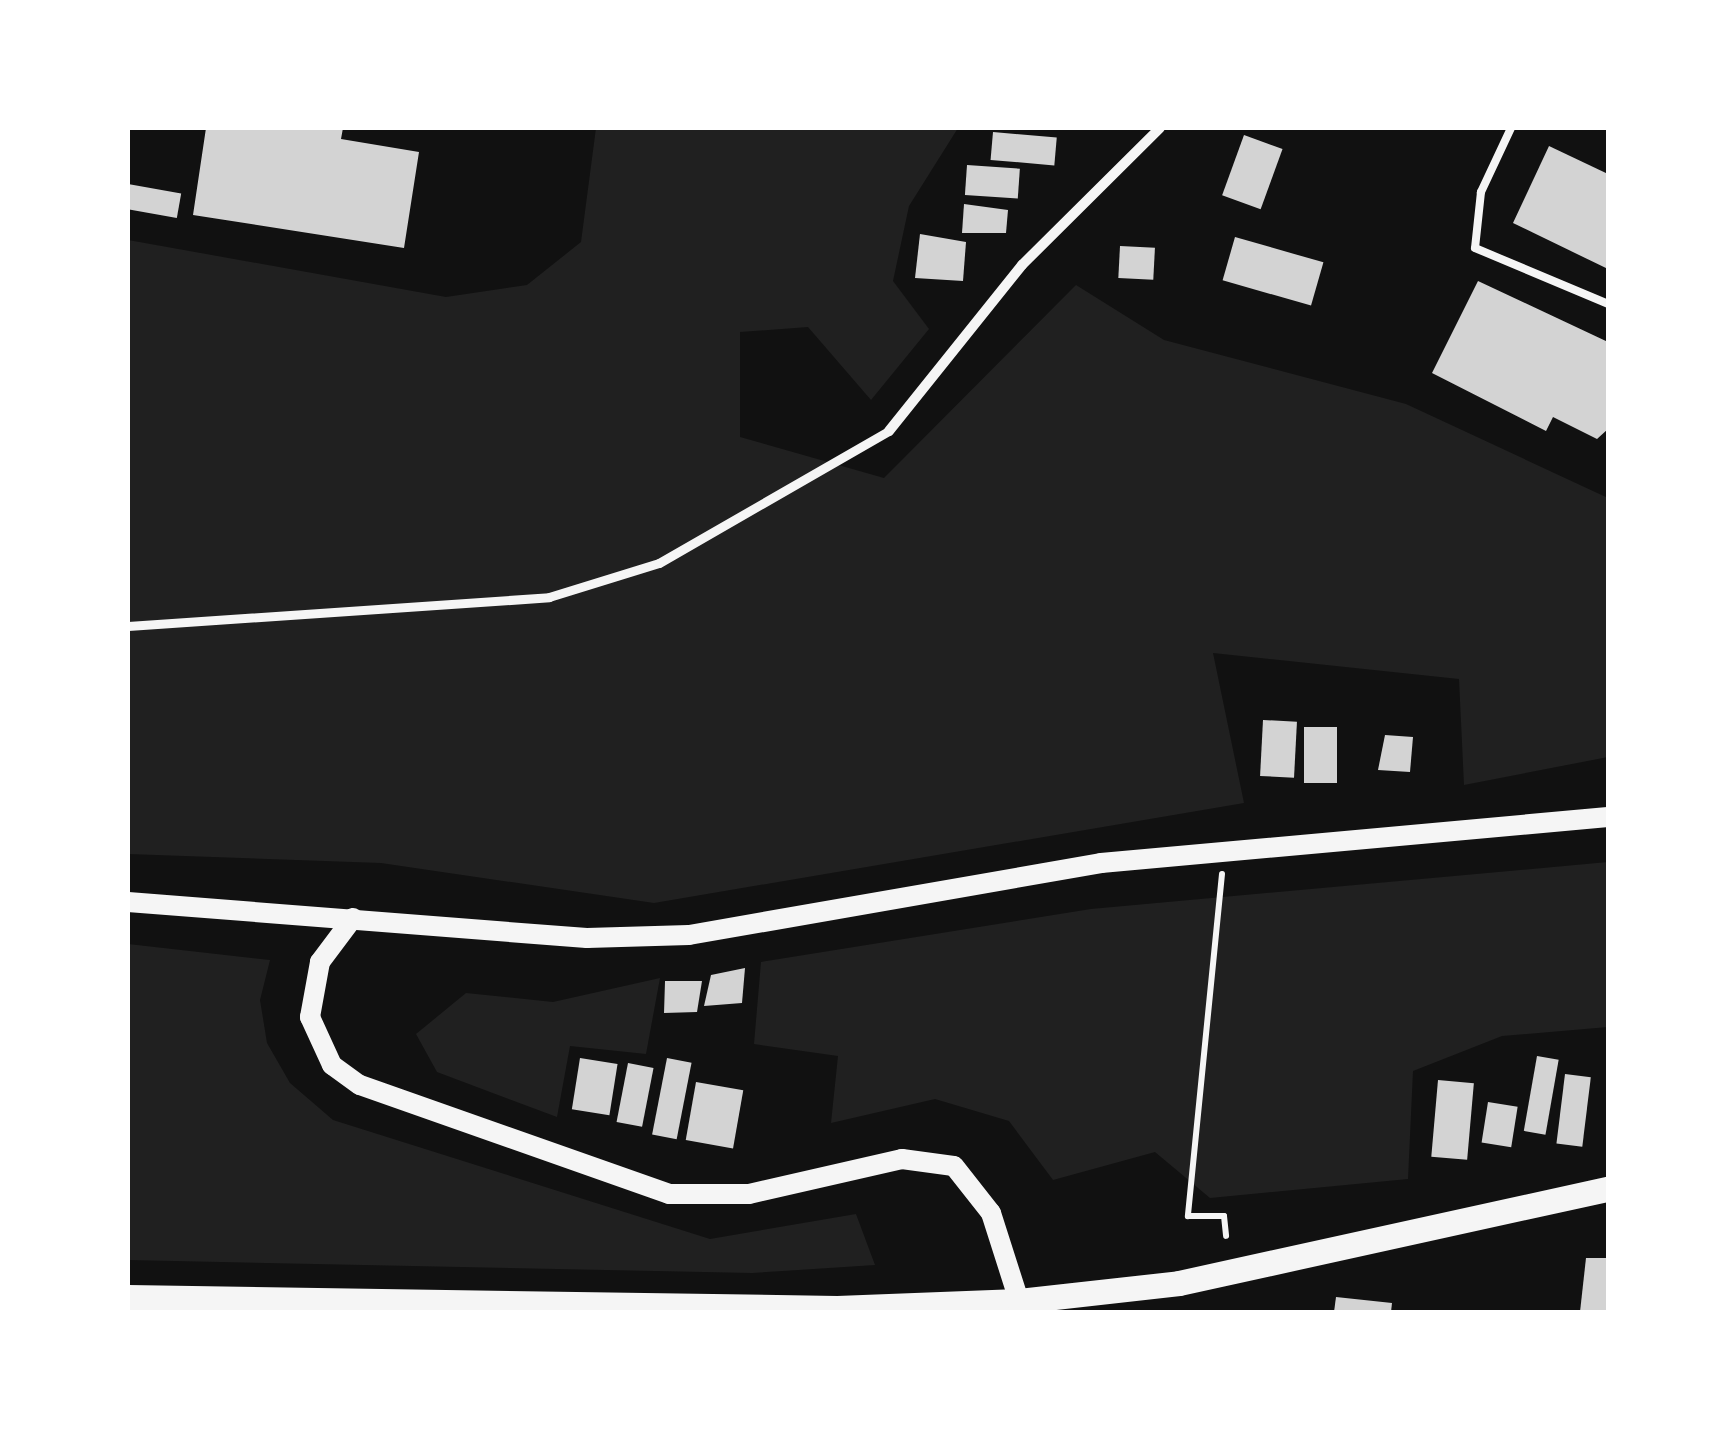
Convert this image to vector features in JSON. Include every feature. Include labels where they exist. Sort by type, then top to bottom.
[{"type":"main road","points":[[128,902],[587,938],[689,935],[1225,849],[1608,817]]},
{"type":"main road","points":[[354,918],[320,962],[310,1017],[332,1065],[360,1085],[670,1194],[750,1194],[902,1158],[954,1166],[991,1213],[1018,1301]]},
{"type":"main road","points":[[128,1297],[837,1308],[1018,1301],[1179,1283],[1608,1189]]},
{"type":"street","points":[[128,626],[549,597],[659,563],[889,432],[1022,266],[1160,128]]},
{"type":"lane","points":[[1511,128],[1481,192],[1475,248],[1608,304]]},
{"type":"path","points":[[1225,849],[1188,1216],[1224,1216],[1226,1236]]},
{"type":"shaded area","points":[[596,128],[958,128],[909,206],[893,281],[929,329],[871,400],[808,327],[740,332],[740,437],[884,478],[1076,285],[1164,340],[1406,404],[1608,498],[1608,757],[1464,785],[1459,679],[1213,653],[1244,803],[654,903],[381,863],[128,854],[128,240],[446,297],[527,285],[581,242]]},
{"type":"shaded area","points":[[1608,862],[1608,1027],[1502,1036],[1413,1071],[1408,1179],[1210,1198],[1155,1152],[1053,1180],[1009,1121],[935,1099],[831,1123],[838,1056],[754,1044],[761,962],[1091,909]]},
{"type":"shaded area","points":[[128,944],[270,960],[260,1000],[267,1043],[290,1083],[333,1120],[710,1239],[856,1214],[875,1265],[752,1273],[128,1260]]},
{"type":"shaded area","points":[[660,978],[646,1054],[570,1046],[557,1117],[437,1072],[416,1034],[466,993],[553,1002]]},
{"type":"building","points":[[206,128],[343,128],[341,139],[419,152],[404,248],[193,215]]},
{"type":"building","points":[[993,132],[1057,138],[1054,165],[991,160]]},
{"type":"building","points":[[1244,135],[1283,149],[1261,209],[1222,195]]},
{"type":"building","points":[[1549,146],[1608,174],[1608,269],[1513,223]]},
{"type":"building","points":[[967,165],[1020,169],[1018,199],[965,195]]},
{"type":"building","points":[[128,184],[181,193],[177,218],[128,209]]},
{"type":"building","points":[[964,204],[1008,210],[1006,233],[962,233]]},
{"type":"building","points":[[920,234],[966,242],[963,281],[915,278]]},
{"type":"building","points":[[1235,237],[1323,262],[1311,306],[1223,280]]},
{"type":"building","points":[[1120,246],[1155,248],[1153,280],[1118,278]]},
{"type":"building","points":[[1478,281],[1608,342],[1608,429],[1597,439],[1553,417],[1546,431],[1432,373]]},
{"type":"building","points":[[1263,720],[1297,722],[1294,778],[1260,776]]},
{"type":"building","points":[[1304,727],[1337,727],[1337,783],[1304,783]]},
{"type":"building","points":[[1385,735],[1413,737],[1410,772],[1378,770]]},
{"type":"building","points":[[745,968],[742,1003],[704,1006],[711,975]]},
{"type":"building","points":[[665,981],[702,981],[697,1012],[664,1013]]},
{"type":"building","points":[[1537,1056],[1559,1060],[1545,1135],[1524,1131]]},
{"type":"building","points":[[580,1058],[618,1064],[609,1115],[572,1109]]},
{"type":"building","points":[[667,1058],[692,1063],[677,1139],[652,1135]]},
{"type":"building","points":[[628,1063],[654,1068],[642,1127],[617,1122]]},
{"type":"building","points":[[1565,1074],[1591,1077],[1582,1147],[1556,1143]]},
{"type":"building","points":[[1438,1080],[1474,1083],[1467,1160],[1431,1157]]},
{"type":"building","points":[[696,1082],[743,1090],[733,1148],[686,1140]]},
{"type":"building","points":[[1488,1102],[1518,1107],[1511,1147],[1482,1142]]},
{"type":"building","points":[[1586,1258],[1608,1258],[1608,1312],[1580,1312]]},
{"type":"building","points":[[1336,1297],[1392,1303],[1391,1312],[1334,1312]]}]
